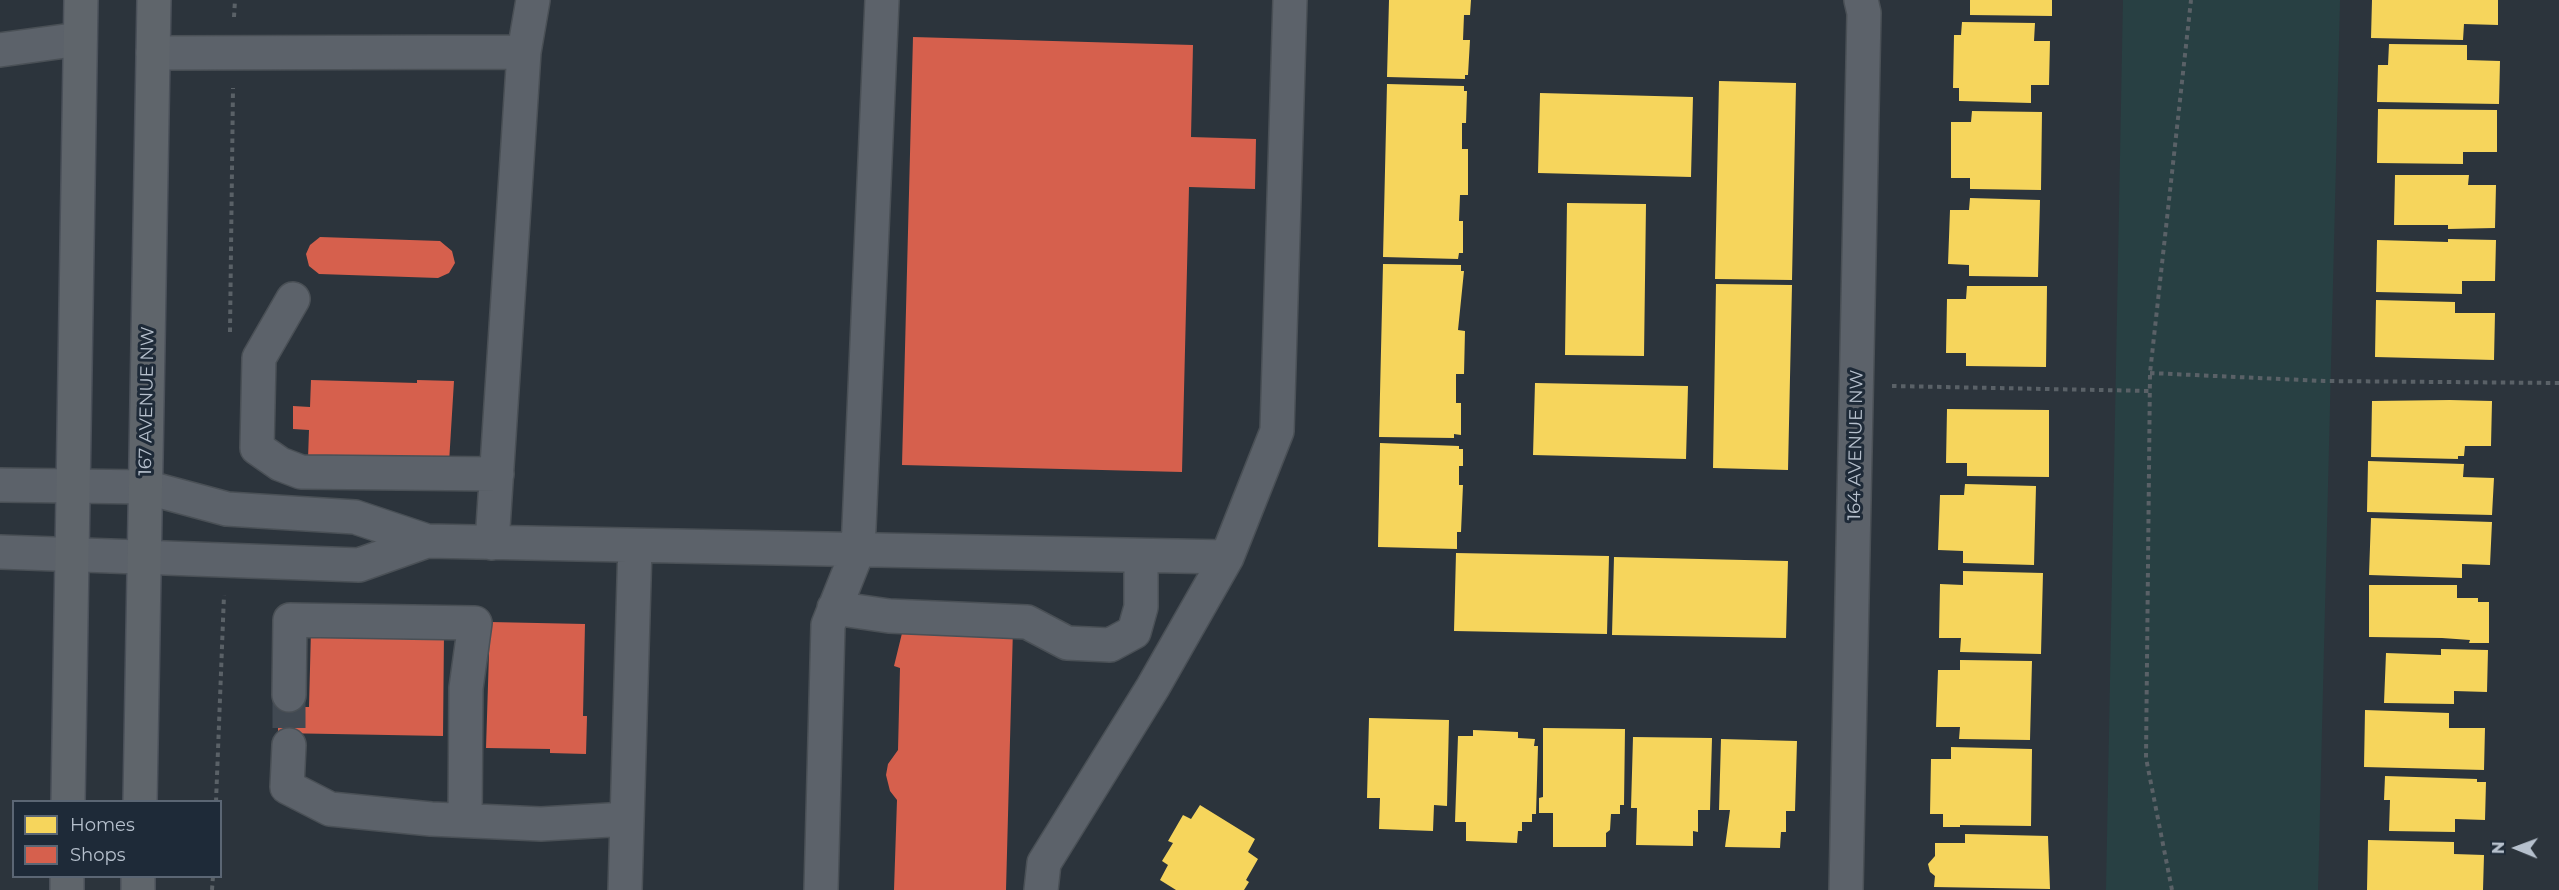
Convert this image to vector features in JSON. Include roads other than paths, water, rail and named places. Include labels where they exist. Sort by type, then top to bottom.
[{"type":"main road","points":[[68,800],[71,486],[81,0]]},
{"type":"main road","name":"167 AVENUE NW","points":[[140,800],[154,0]]},
{"type":"street","points":[[492,543],[524,52],[532,0]]},
{"type":"street","points":[[821,890],[828,626],[858,550],[882,0]]},
{"type":"street","points":[[1041,890],[1044,863],[1153,687],[1227,557],[1277,431],[1290,0]]},
{"type":"street","name":"164 AVENUE NW","points":[[1846,890],[1864,13],[1861,0]]},
{"type":"street","points":[[0,50],[80,39]]},
{"type":"street","points":[[153,53],[524,52]]},
{"type":"street","points":[[293,299],[260,358],[257,448],[280,464],[301,472],[497,474]]},
{"type":"street","points":[[0,485],[145,487],[227,509],[355,517],[427,541],[1227,557]]},
{"type":"street","points":[[0,552],[359,565],[427,541]]},
{"type":"street","points":[[625,890],[634,546]]},
{"type":"street","points":[[834,608],[889,616],[1027,622],[1067,643],[1110,645],[1134,632],[1141,607],[1142,556]]},
{"type":"street","points":[[289,695],[290,620],[475,623],[466,688],[465,820]]},
{"type":"street","points":[[289,745],[287,787],[330,809],[541,824],[627,819]]},
{"type":"tunnel","points":[[289,695],[289,745]]}]
